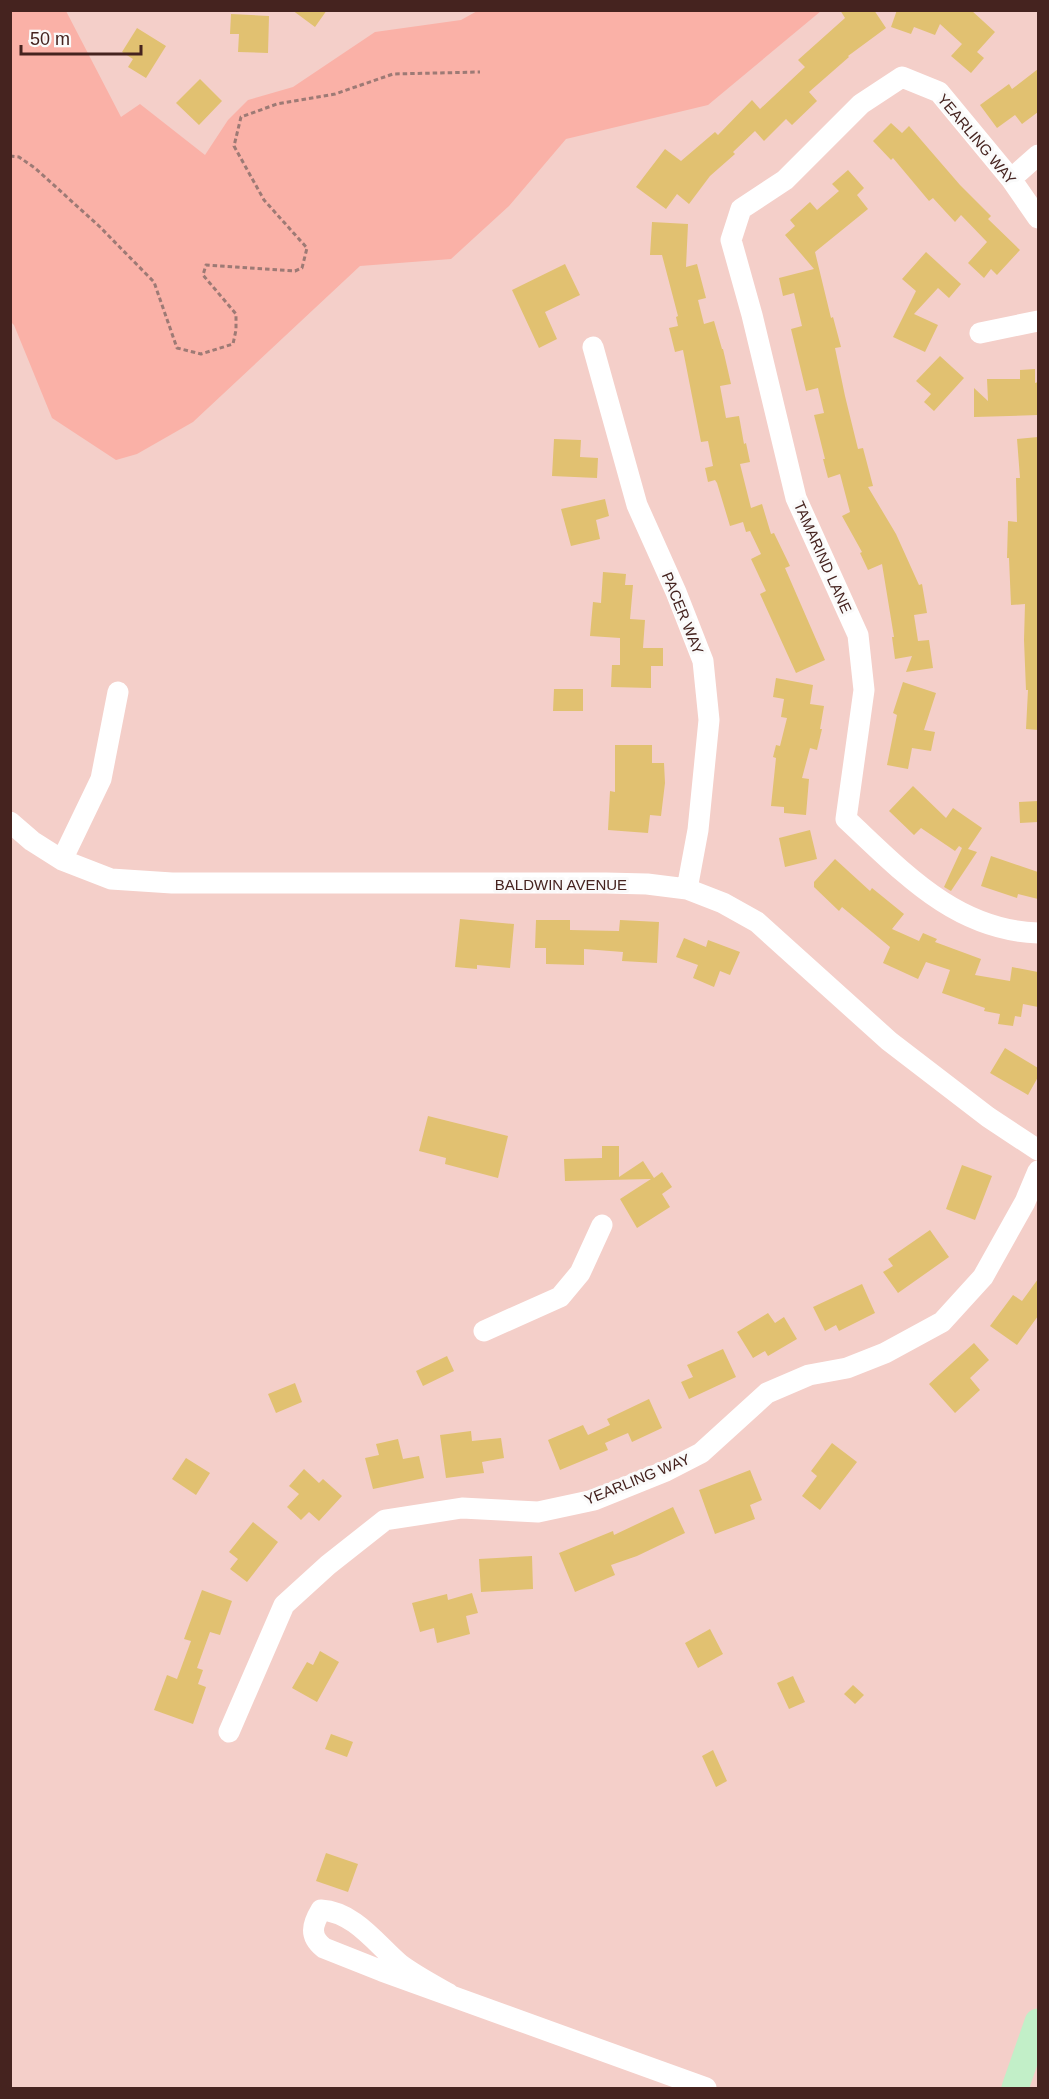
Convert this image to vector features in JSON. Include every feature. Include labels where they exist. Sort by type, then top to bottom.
[{"type":"main road","points":[[1015,2088],[1038,2022]]},
{"type":"street","name":"YEARLING WAY","points":[[902,77],[939,92],[1011,178],[1038,218]]},
{"type":"street","name":"TAMARIND LANE","points":[[902,77],[861,104],[785,180],[741,209],[731,240],[752,315],[796,498],[858,635],[864,690],[846,819],[923,889],[959,913],[1017,932],[1038,933]]},
{"type":"street","points":[[1011,178],[1038,155]]},
{"type":"street","points":[[980,333],[1038,321]]},
{"type":"street","name":"PACER WAY","points":[[593,347],[637,505],[676,592],[703,661],[709,720],[698,830],[687,889]]},
{"type":"street","points":[[62,860],[101,779],[118,692]]},
{"type":"street","name":"BALDWIN AVENUE","points":[[10,822],[32,841],[62,860],[111,879],[172,884],[606,883],[647,884],[687,889],[723,903],[757,922],[889,1041],[988,1117],[1038,1150]]},
{"type":"street","name":"YEARLING WAY","points":[[230,1732],[284,1605],[328,1565],[385,1521],[462,1508],[538,1512],[594,1500],[666,1471],[701,1453],[766,1394],[810,1375],[847,1368],[885,1353],[942,1322],[983,1277],[1025,1202],[1038,1171]]},
{"type":"street","points":[[484,1331],[560,1297],[580,1274],[602,1225]]},
{"type":"street","points":[[449,1995],[402,1965],[363,1929],[340,1915],[321,1910],[313,1924],[314,1933],[324,1948],[449,1995],[706,2088]]},
{"type":"path","points":[[10,156],[19,157],[35,168],[100,227],[154,282],[177,348],[201,354],[233,344],[236,330],[236,314],[203,275],[207,266],[295,271],[302,268],[307,248],[264,200],[234,146],[241,117],[277,104],[335,94],[393,74],[480,72]]},
{"type":"shaded area","points":[[479,10],[821,11],[708,105],[566,139],[509,206],[451,259],[360,266],[193,422],[137,454],[116,460],[52,418],[11,322],[11,11],[66,11],[121,117],[140,104],[205,155],[228,120],[248,100],[293,87],[375,32],[461,20]]},
{"type":"building","points":[[292,10],[327,10],[315,27]]},
{"type":"building","points":[[840,10],[874,10],[886,28],[848,56],[809,92],[817,101],[792,125],[786,119],[764,141],[755,131],[733,152],[735,154],[710,176],[689,204],[677,194],[666,209],[636,187],[665,149],[681,161],[715,132],[718,135],[752,100],[760,109],[805,67],[798,60],[845,18]]},
{"type":"building","points":[[897,10],[971,10],[995,32],[977,52],[984,58],[971,73],[951,56],[962,44],[940,24],[935,35],[914,27],[911,34],[891,27]]},
{"type":"building","points":[[231,14],[269,16],[268,53],[238,52],[239,34],[230,34]]},
{"type":"building","points":[[137,28],[166,46],[146,78],[128,67],[133,59],[122,52]]},
{"type":"building","points":[[1038,69],[1038,112],[1022,124],[1015,115],[997,128],[980,105],[1009,84],[1012,89]]},
{"type":"building","points":[[200,79],[222,101],[199,125],[176,103]]},
{"type":"building","points":[[891,123],[902,133],[909,126],[960,185],[991,216],[988,219],[1020,250],[997,275],[991,269],[984,278],[968,263],[987,242],[961,215],[955,222],[933,198],[929,201],[893,158],[891,160],[873,141]]},
{"type":"building","points":[[848,170],[864,188],[857,195],[868,209],[815,252],[831,318],[833,317],[841,347],[835,348],[858,449],[863,448],[873,486],[868,487],[896,534],[919,585],[922,584],[927,613],[914,615],[918,641],[929,640],[933,668],[906,672],[912,656],[895,659],[892,637],[894,637],[882,564],[868,570],[860,553],[862,552],[842,516],[850,512],[840,474],[828,478],[814,415],[824,413],[818,388],[806,391],[791,329],[802,326],[794,293],[783,296],[779,278],[814,269],[785,235],[795,226],[790,220],[810,202],[817,210],[839,191],[832,184]]},
{"type":"building","points":[[652,222],[688,224],[686,267],[697,264],[706,298],[698,300],[704,324],[714,321],[723,349],[731,384],[720,386],[726,418],[739,416],[744,444],[746,443],[750,462],[740,464],[751,508],[762,504],[771,534],[774,533],[790,566],[785,568],[825,660],[796,673],[760,594],[766,591],[751,559],[761,554],[750,531],[746,532],[743,522],[730,526],[717,483],[715,480],[708,482],[705,468],[713,466],[708,441],[701,442],[683,350],[675,352],[669,328],[678,326],[676,317],[678,316],[662,255],[650,255]]},
{"type":"building","points":[[926,252],[961,284],[949,298],[938,288],[914,314],[938,325],[925,352],[893,337],[916,291],[902,279]]},
{"type":"building","points":[[565,264],[580,295],[545,312],[557,339],[539,348],[512,290]]},
{"type":"building","points":[[940,356],[964,378],[934,411],[924,402],[931,394],[916,381]]},
{"type":"building","points":[[1035,369],[1035,383],[1038,382],[1038,415],[974,417],[974,388],[988,401],[987,379],[1020,379],[1020,370]]},
{"type":"building","points":[[1038,437],[1038,730],[1026,729],[1028,690],[1026,690],[1024,640],[1025,604],[1011,605],[1009,558],[1007,558],[1008,521],[1017,522],[1016,478],[1020,478],[1017,439]]},
{"type":"building","points":[[554,439],[581,440],[580,457],[598,458],[597,478],[552,476]]},
{"type":"building","points":[[605,499],[609,516],[596,520],[600,539],[571,546],[561,509]]},
{"type":"building","points":[[603,572],[626,574],[625,585],[633,585],[630,619],[645,620],[643,648],[663,648],[663,666],[651,666],[651,688],[611,687],[612,665],[620,665],[620,638],[590,636],[593,602],[601,603]]},
{"type":"building","points":[[776,678],[813,685],[810,704],[824,706],[817,750],[810,748],[802,778],[809,779],[806,815],[784,813],[784,807],[771,806],[776,758],[773,757],[776,745],[780,746],[787,718],[781,717],[784,699],[773,697]]},
{"type":"building","points":[[903,682],[936,693],[924,730],[935,732],[931,751],[912,748],[908,769],[887,765],[897,715],[893,713]]},
{"type":"building","points":[[554,689],[583,689],[583,711],[553,711]]},
{"type":"building","points":[[615,745],[652,745],[652,763],[664,763],[665,783],[661,816],[650,815],[648,833],[608,830],[610,791],[615,792]]},
{"type":"building","points":[[913,786],[946,818],[953,808],[982,828],[968,849],[977,852],[951,891],[944,887],[962,848],[959,846],[955,851],[921,828],[914,835],[889,811]]},
{"type":"building","points":[[1038,801],[1038,822],[1020,823],[1019,802]]},
{"type":"building","points":[[810,830],[817,859],[785,867],[779,838]]},
{"type":"building","points":[[991,856],[1038,872],[1038,899],[1018,894],[1017,898],[981,886]]},
{"type":"building","points":[[835,859],[870,891],[872,888],[904,914],[892,929],[919,941],[923,933],[937,939],[935,942],[981,959],[975,975],[1010,981],[1012,967],[1038,972],[1038,1007],[1023,1004],[1021,1017],[1015,1016],[1013,1026],[998,1024],[1000,1014],[984,1011],[985,1008],[942,993],[950,970],[926,962],[918,979],[883,963],[890,947],[842,907],[839,911],[814,887],[814,882]]},
{"type":"building","points":[[460,919],[514,924],[510,968],[477,965],[477,969],[455,967]]},
{"type":"building","points":[[536,920],[570,920],[570,930],[619,931],[620,920],[659,922],[657,963],[622,961],[623,952],[584,949],[584,965],[546,964],[546,948],[535,948]]},
{"type":"building","points":[[684,938],[706,947],[708,940],[740,952],[730,975],[720,971],[714,987],[693,978],[698,965],[676,957]]},
{"type":"building","points":[[1005,1048],[1038,1068],[1038,1077],[1028,1095],[990,1073]]},
{"type":"building","points":[[428,1116],[508,1136],[498,1178],[445,1164],[446,1158],[419,1151]]},
{"type":"building","points":[[602,1146],[619,1146],[619,1177],[643,1161],[654,1178],[662,1172],[672,1187],[662,1194],[670,1207],[637,1228],[620,1199],[651,1179],[565,1181],[564,1159],[602,1158]]},
{"type":"building","points":[[962,1165],[992,1176],[975,1220],[946,1209]]},
{"type":"building","points":[[930,1230],[949,1257],[898,1293],[883,1272],[893,1266],[888,1259]]},
{"type":"building","points":[[1038,1279],[1038,1316],[1017,1345],[990,1326],[1013,1295],[1022,1301]]},
{"type":"building","points":[[862,1284],[875,1313],[839,1331],[836,1325],[825,1331],[813,1307]]},
{"type":"building","points":[[768,1313],[775,1323],[784,1317],[797,1339],[768,1356],[765,1351],[753,1358],[737,1332]]},
{"type":"building","points":[[974,1343],[989,1360],[970,1378],[980,1390],[955,1413],[929,1384]]},
{"type":"building","points":[[723,1349],[736,1377],[689,1399],[681,1382],[693,1377],[687,1365]]},
{"type":"building","points":[[447,1356],[454,1371],[423,1386],[416,1371]]},
{"type":"building","points":[[295,1383],[302,1402],[276,1413],[268,1394]]},
{"type":"building","points":[[649,1399],[662,1428],[632,1442],[628,1433],[605,1443],[608,1450],[560,1470],[548,1440],[583,1425],[588,1435],[610,1425],[607,1419]]},
{"type":"building","points":[[471,1431],[472,1441],[501,1438],[504,1458],[482,1462],[484,1473],[446,1478],[440,1435]]},
{"type":"building","points":[[398,1439],[403,1459],[419,1456],[424,1478],[373,1489],[365,1458],[379,1455],[376,1444]]},
{"type":"building","points":[[832,1443],[857,1462],[820,1510],[802,1496],[817,1476],[811,1471]]},
{"type":"building","points":[[186,1458],[210,1473],[196,1495],[172,1479]]},
{"type":"building","points":[[304,1469],[319,1483],[323,1479],[342,1496],[319,1521],[309,1512],[301,1520],[287,1507],[299,1494],[289,1486]]},
{"type":"building","points":[[750,1470],[762,1500],[750,1505],[755,1519],[715,1534],[699,1490]]},
{"type":"building","points":[[673,1507],[685,1533],[637,1556],[611,1565],[615,1575],[575,1592],[559,1553],[613,1531],[614,1535]]},
{"type":"building","points":[[253,1522],[278,1542],[247,1582],[230,1569],[238,1559],[229,1552]]},
{"type":"building","points":[[532,1556],[533,1589],[481,1592],[479,1559]]},
{"type":"building","points":[[202,1590],[232,1601],[220,1635],[210,1632],[197,1668],[203,1670],[198,1684],[206,1687],[193,1724],[154,1710],[167,1675],[177,1679],[191,1641],[184,1639]]},
{"type":"building","points":[[472,1593],[478,1613],[466,1616],[470,1634],[437,1643],[434,1628],[420,1632],[412,1603],[447,1594],[448,1600]]},
{"type":"building","points":[[710,1629],[723,1654],[698,1668],[685,1643]]},
{"type":"building","points":[[320,1651],[339,1662],[317,1702],[292,1688],[307,1662],[313,1665]]},
{"type":"building","points":[[793,1676],[805,1702],[789,1709],[777,1683]]},
{"type":"building","points":[[853,1685],[864,1695],[855,1704],[844,1694]]},
{"type":"building","points":[[331,1734],[353,1742],[347,1757],[325,1749]]},
{"type":"building","points":[[713,1750],[727,1781],[716,1787],[702,1756]]},
{"type":"building","points":[[326,1853],[358,1864],[348,1892],[316,1881]]}]
